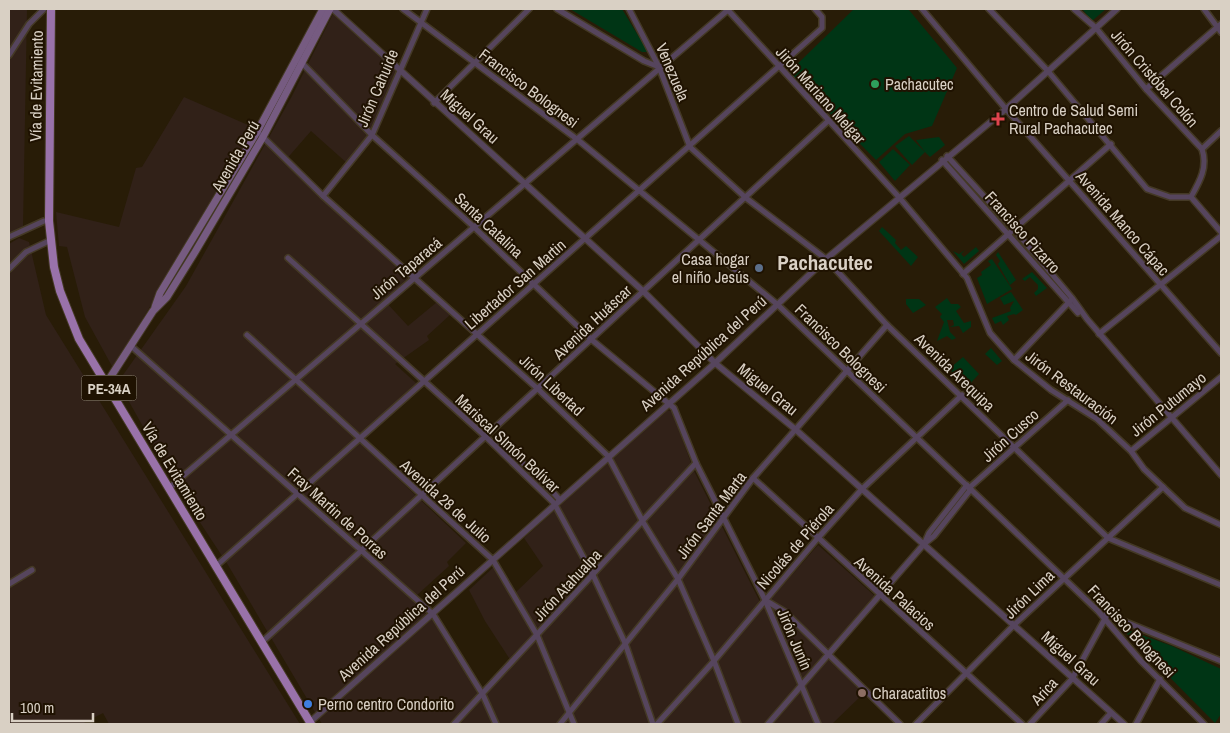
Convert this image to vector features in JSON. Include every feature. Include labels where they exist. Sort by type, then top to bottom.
[{"type":"highway","name":"Vía de Evitamiento","points":[[51,9],[49,221],[54,267],[68,316],[79,339],[311,723]]},
{"type":"main road","name":"Avenida Perú","points":[[300,62],[323,9]]},
{"type":"main road","name":"Avenida Perú","points":[[106,384],[153,311],[160,293],[260,134],[332,9]]},
{"type":"street","points":[[9,55],[29,24],[44,9]]},
{"type":"street","name":"Miguel Grau","points":[[332,9],[399,68],[434,103],[525,184],[584,240],[644,292],[715,363],[795,429],[1124,724]]},
{"type":"street","name":"Francisco Bolognesi","points":[[404,9],[578,140],[701,239],[778,305],[1098,611],[1104,620],[1204,724]]},
{"type":"street","name":"Jirón Cahuide","points":[[323,196],[372,135],[399,68],[427,9]]},
{"type":"street","points":[[434,103],[529,9]]},
{"type":"street","points":[[557,9],[636,56],[659,67]]},
{"type":"street","name":"Venezuela","points":[[628,9],[659,67],[690,147]]},
{"type":"street","name":"Jirón Taparacá","points":[[169,488],[578,140],[659,67],[728,9]]},
{"type":"street","name":"Jirón Mariano Melgar","points":[[728,9],[898,196]]},
{"type":"street","name":"Libertador San Martin","points":[[216,566],[822,28],[822,17],[815,9]]},
{"type":"street","name":"Avenida Manco Cápac","points":[[922,9],[1006,109],[1221,353]]},
{"type":"street","points":[[989,9],[1047,70],[1148,189],[1170,197],[1191,197],[1221,232]]},
{"type":"street","name":"Jirón Cristóbal Colón","points":[[1074,9],[1096,28],[1146,89],[1202,149],[1204,156],[1203,176],[1191,197]]},
{"type":"street","name":"Avenida República del Perú","points":[[311,723],[557,501],[715,363],[826,259],[898,196],[1006,109],[1047,70],[1118,9]]},
{"type":"street","points":[[1146,89],[1220,28],[1204,9]]},
{"type":"street","name":"Santa Catalina","points":[[300,62],[372,135],[474,227],[592,340],[667,404]]},
{"type":"street","name":"Avenida Huáscar","points":[[262,642],[828,121]]},
{"type":"street","points":[[1202,149],[1221,131]]},
{"type":"street","name":"Jirón Libertad","points":[[260,134],[323,196],[413,279],[478,334],[608,456],[643,522],[678,579],[714,661],[738,724]]},
{"type":"street","points":[[963,274],[1111,144]]},
{"type":"street","name":"Avenida Arequipa","points":[[690,147],[746,198],[826,259],[887,325],[962,395],[1108,538],[1221,585]]},
{"type":"street","name":"Francisco Pizarro","points":[[945,158],[1014,229],[1099,334],[1172,416],[1221,475]]},
{"type":"street","name":"Francisco Pizarro","points":[[945,158],[1008,234],[1071,300]]},
{"type":"street","name":"Jirón Restauración","points":[[898,196],[967,278],[990,333],[1014,360],[1097,419],[1131,451],[1144,469],[1185,508],[1221,525]]},
{"type":"street","points":[[9,238],[49,221]]},
{"type":"street","points":[[1099,334],[1221,236]]},
{"type":"street","points":[[9,269],[26,252],[51,240]]},
{"type":"street","name":"Mariscal SImón Bolívar","points":[[288,258],[557,501],[625,643],[653,724]]},
{"type":"street","points":[[1014,360],[1071,300]]},
{"type":"street","name":"Jirón Santa Marta","points":[[560,724],[678,579],[753,478],[887,325]]},
{"type":"street","name":"Avenida 28 de Julio","points":[[247,335],[493,560],[537,635],[574,724]]},
{"type":"street","name":"Fray Martin de Porras","points":[[131,346],[433,614],[483,695],[496,724]]},
{"type":"street","name":"Jirón Putumayo","points":[[1131,451],[1221,377]]},
{"type":"street","name":"Nicolás de Piérola","points":[[656,724],[714,661],[862,489],[962,395]]},
{"type":"street","name":"Jirón Cusco","points":[[768,724],[881,596],[924,544],[929,533],[969,488],[1068,400]]},
{"type":"street","name":"Jirón Junín","points":[[667,404],[674,408],[696,463],[765,600],[818,724]]},
{"type":"street","points":[[499,442],[544,482],[557,501]]},
{"type":"street","name":"Jirón Atahualpa","points":[[454,724],[483,695],[696,463]]},
{"type":"street","name":"Avenida Palacios","points":[[753,478],[817,539],[1022,724]]},
{"type":"street","name":"Jirón Lima","points":[[916,724],[1014,625],[1164,487]]},
{"type":"street","points":[[9,584],[32,570]]},
{"type":"street","points":[[765,600],[782,609],[900,724]]},
{"type":"street","points":[[1098,611],[1221,661]]},
{"type":"street","name":"Arica","points":[[1030,724],[1072,679],[1107,614]]},
{"type":"street","points":[[1136,724],[1160,679]]},
{"type":"street","points":[[1101,724],[1111,713]]},
{"type":"shaded area","points":[[9,9],[27,9],[23,226],[9,235]]},
{"type":"shaded area","points":[[307,9],[336,9],[333,14]]},
{"type":"shaded area","points":[[333,14],[397,71],[371,136],[348,164],[311,131],[284,162],[408,278],[384,300],[408,326],[437,302],[451,314],[427,336],[429,340],[395,364],[417,384],[356,439],[466,543],[447,562],[449,566],[416,596],[483,692],[511,661],[485,621],[469,590],[497,564],[515,593],[543,566],[524,538],[665,410],[672,411],[694,471],[763,608],[818,545],[877,598],[830,659],[864,693],[832,724],[322,724],[228,565],[178,489],[118,382],[186,286],[292,96]]},
{"type":"shaded area","points":[[184,97],[257,129],[113,368],[85,317],[67,247],[59,246],[56,212],[119,227],[136,168],[142,167]]},
{"type":"shaded area","points":[[19,238],[29,242],[46,315],[300,724],[109,724],[103,713],[82,724],[9,724],[9,244]]},
{"type":"green space","points":[[570,9],[622,9],[648,52],[642,52]]},
{"type":"green space","name":"Pachacutec","points":[[854,9],[909,10],[957,68],[932,126],[905,134],[876,160],[789,72]]},
{"type":"green space","points":[[1082,9],[1106,9],[1092,21]]},
{"type":"green space","points":[[909,136],[925,152],[912,165],[895,146]]},
{"type":"green space","points":[[939,137],[945,145],[930,157],[916,140]]},
{"type":"green space","points":[[893,149],[910,165],[895,181],[879,162]]},
{"type":"green space","points":[[882,227],[896,240],[895,243],[901,250],[906,246],[918,257],[911,266],[879,231]]},
{"type":"green space","points":[[976,247],[979,251],[964,264],[953,251],[959,254],[965,250],[961,254],[964,257]]},
{"type":"green space","points":[[998,252],[1016,280],[1010,285],[998,264],[1000,261],[996,255]]},
{"type":"green space","points":[[992,259],[1012,289],[987,304],[977,278],[982,275],[981,272],[991,265],[988,261]]},
{"type":"green space","points":[[1032,272],[1047,288],[1036,296],[1034,293],[1038,289],[1038,285],[1030,277],[1025,281],[1022,279]]},
{"type":"green space","points":[[1011,292],[1023,310],[1016,315],[1007,316],[1009,320],[1003,325],[1001,321],[995,324],[992,318],[1011,311],[1010,308],[1014,301],[1004,305],[1000,298]]},
{"type":"green space","points":[[947,298],[951,304],[958,304],[961,307],[956,311],[964,323],[971,321],[971,327],[963,333],[959,326],[950,327],[954,325],[953,320],[947,320],[950,332],[956,338],[952,340],[947,336],[937,341],[944,322],[940,317],[942,314],[935,307]]},
{"type":"green space","points":[[906,299],[919,299],[926,305],[913,313],[906,304]]},
{"type":"green space","points":[[991,348],[1002,361],[997,365],[985,354]]},
{"type":"green space","points":[[963,357],[979,374],[967,387],[949,369]]},
{"type":"green space","points":[[1120,627],[1172,646],[1221,669],[1221,714],[1215,723]]},
{"type":"place","name":"Pachacutec","points":[[875,84]]},
{"type":"place","name":"Centro de Salud Semi Rural Pachacutec","points":[[998,119]]},
{"type":"place","name":"Casa hogar el niño Jesús","points":[[759,268]]},
{"type":"place","name":"Characatitos","points":[[862,693]]},
{"type":"place","name":"Perno centro Condorito","points":[[308,704]]},
{"type":"district","name":"Pachacutec","points":[[825,262]]}]
